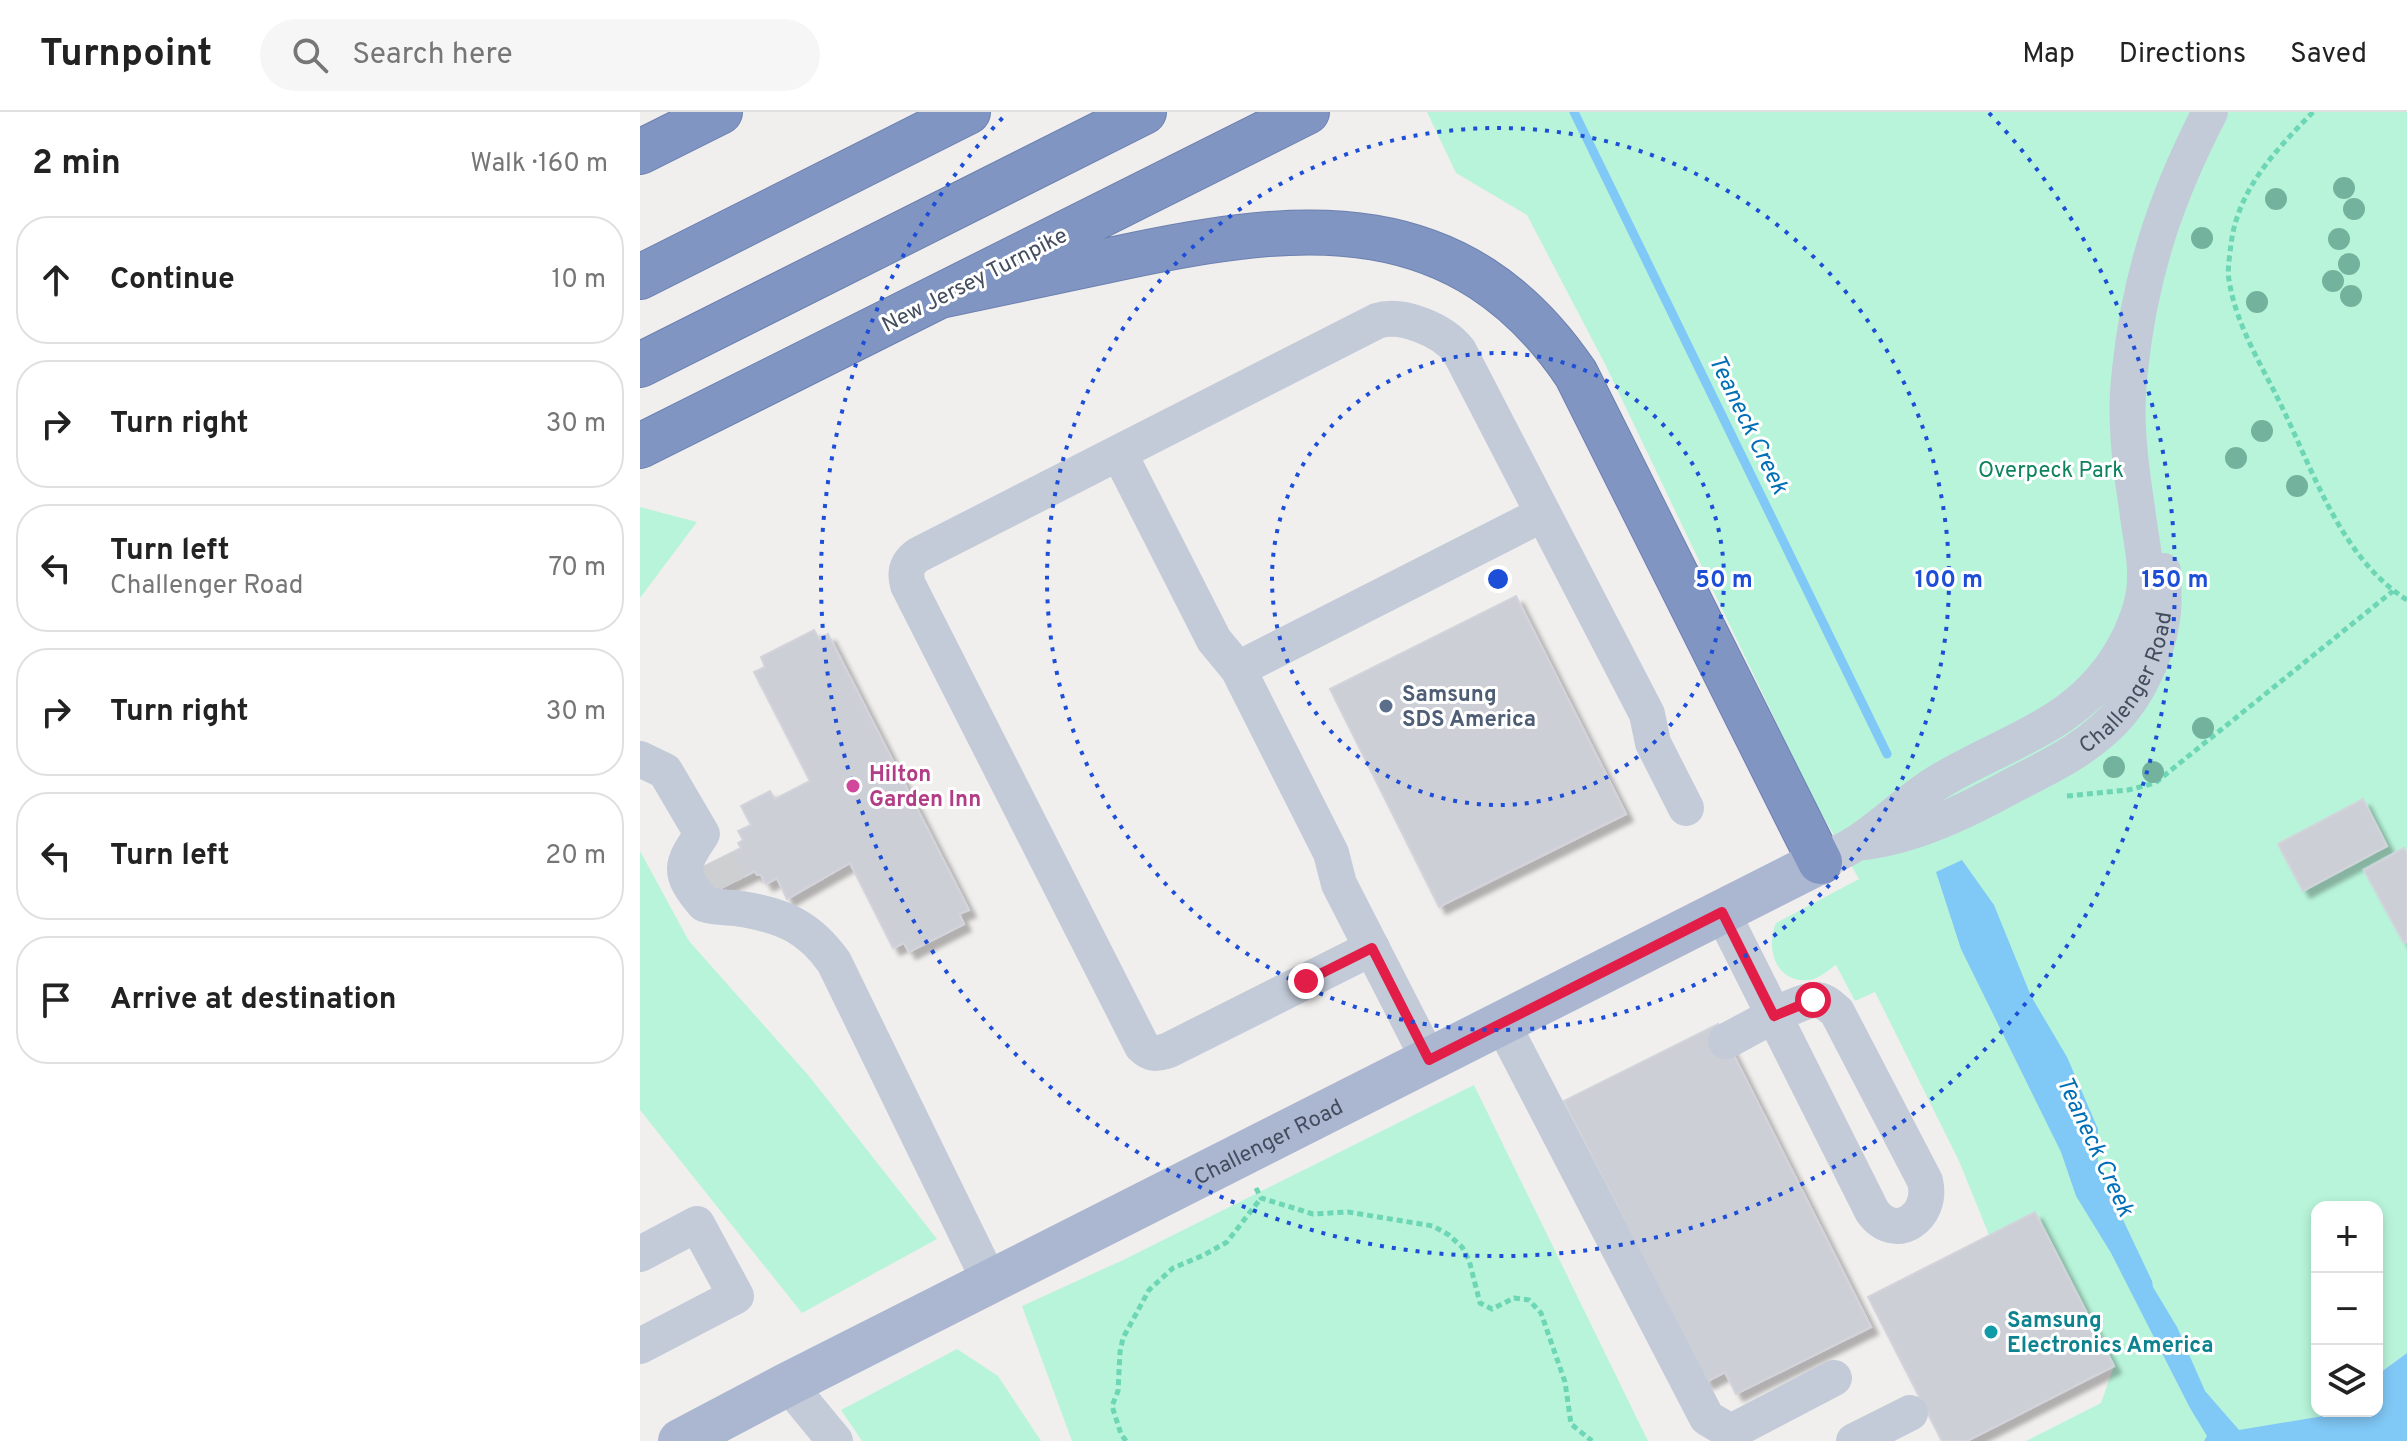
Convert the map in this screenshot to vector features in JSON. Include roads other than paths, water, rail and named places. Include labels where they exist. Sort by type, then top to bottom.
[{"type":"highway","points":[[640,152],[720,112]]},
{"type":"highway","points":[[640,277],[968,112]]},
{"type":"highway","points":[[640,365],[1144,112]]},
{"type":"highway","name":"New Jersey Turnpike","points":[[640,446],[1307,112]]},
{"type":"highway","points":[[940,296],[1186,244],[1300,232],[1357,234],[1399,243],[1439,255],[1491,284],[1537,323],[1576,374],[1838,853]]},
{"type":"main road","name":"Challenger Road","points":[[680,1441],[1838,853]]},
{"type":"street","name":"Challenger Road","points":[[1838,853],[1940,781],[2063,716],[2103,677],[2133,627],[2144,593],[2144,548],[2128,425],[2130,370],[2156,237],[2186,161],[2210,112]]},
{"type":"street","points":[[1372,948],[1169,1050],[1153,1054],[1147,1051],[908,585],[905,572],[910,562],[918,555],[1377,321],[1399,319],[1441,335],[1454,345],[1647,714],[1653,743],[1686,808]]},
{"type":"street","points":[[1119,453],[1214,640],[1238,669],[1331,853],[1339,884],[1429,1060]]},
{"type":"street","points":[[1238,669],[1543,514]]},
{"type":"street","points":[[640,759],[665,771],[722,872],[820,942],[834,962],[990,1282]]},
{"type":"street","points":[[1722,912],[1774,1016],[1872,1211],[1879,1221],[1902,1226],[1924,1207],[1927,1197],[1925,1181],[1837,1012],[1825,1001],[1813,1000],[1774,1016],[1726,1041]]},
{"type":"street","points":[[1502,1023],[1562,1118],[1707,1418],[1733,1437],[1834,1378]]},
{"type":"street","points":[[640,1254],[697,1224],[736,1296],[640,1346]]},
{"type":"street","points":[[788,1384],[835,1441]]},
{"type":"street","points":[[1854,1441],[1910,1413]]},
{"type":"water","points":[[1962,860],[1994,905],[2031,996],[2067,1057],[2098,1129],[2098,1167],[2205,1391],[2239,1430],[2317,1417],[2383,1417],[2383,1371],[2407,1353],[2407,1441],[2204,1441],[2207,1436],[2111,1253],[2076,1196],[2061,1152],[1961,949],[1936,872]]},
{"type":"waterway","name":"Teaneck Creek","points":[[1574,112],[1887,754]]},
{"type":"tunnel","points":[[717,860],[729,885]]},
{"type":"place","name":"Samsung SDS America","points":[[1386,706]]},
{"type":"place","name":"Hilton Garden Inn","points":[[853,786]]},
{"type":"place","name":"Samsung Electronics America","points":[[1991,1332]]},
{"type":"park label","name":"Overpeck Park","points":[[2051,469]]}]
